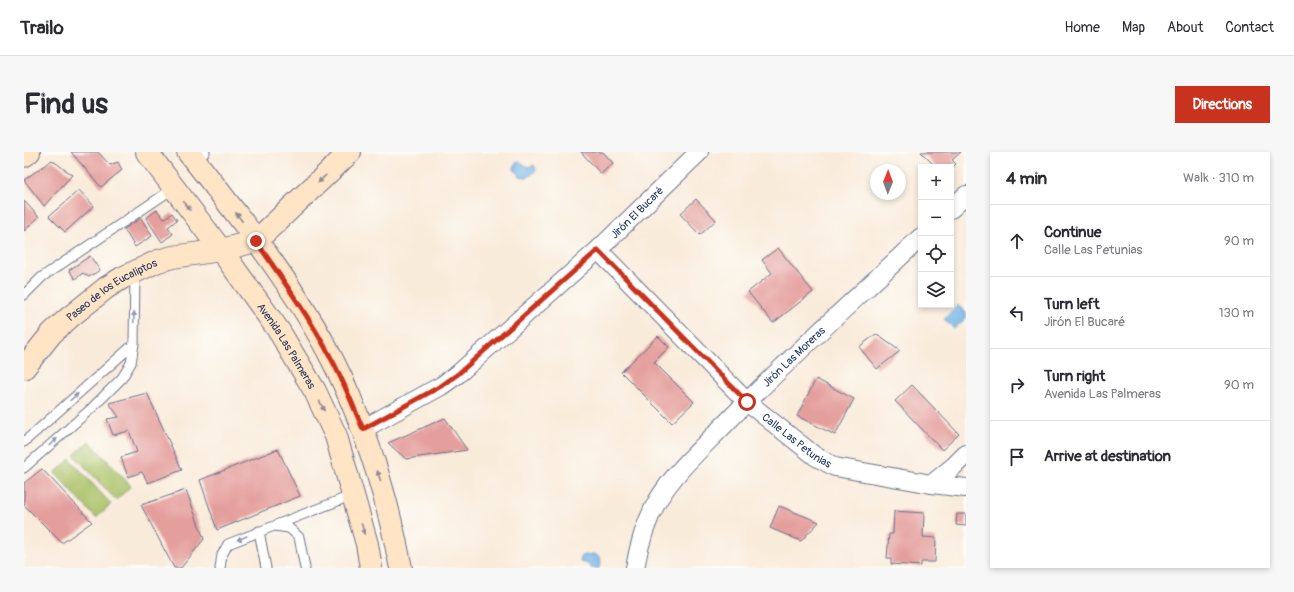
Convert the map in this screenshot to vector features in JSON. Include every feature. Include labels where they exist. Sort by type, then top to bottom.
[{"type":"main road","points":[[24,156],[29,152]]},
{"type":"main road","name":"Avenida Las Palmeras","points":[[147,152],[221,250],[279,331],[315,391],[336,436],[367,544],[371,568]]},
{"type":"main road","points":[[256,241],[350,152]]},
{"type":"main road","points":[[196,156],[298,302],[336,367],[363,429],[381,481],[401,568]]},
{"type":"main road","name":"Paseo de los Eucaliptos","points":[[24,368],[52,333],[75,312],[106,288],[135,272],[173,257],[221,250],[256,241]]},
{"type":"street","name":"Jirón El Bucaré","points":[[363,429],[441,386],[458,374],[598,250],[699,152]]},
{"type":"street","points":[[954,206],[966,195]]},
{"type":"street","name":"Jirón Las Moreras","points":[[635,568],[636,557],[650,514],[665,490],[691,459],[747,402],[918,240]]},
{"type":"street","name":"Calle Las Petunias","points":[[598,250],[747,402],[815,456],[835,467],[932,484],[966,488]]},
{"type":"street","points":[[932,484],[966,454]]},
{"type":"lane","points":[[24,295],[42,277],[174,188]]},
{"type":"lane","points":[[24,468],[93,407],[122,378],[131,363],[134,344],[135,272]]},
{"type":"lane","points":[[24,442],[134,344]]},
{"type":"lane","points":[[220,568],[222,555],[228,544],[353,495]]},
{"type":"lane","points":[[274,526],[289,528],[299,537],[305,568]]},
{"type":"lane","points":[[259,531],[266,568]]},
{"type":"green space","points":[[89,441],[131,486],[116,500],[74,455]]},
{"type":"green space","points":[[70,459],[111,504],[96,518],[55,473]]},
{"type":"water","points":[[520,162],[528,167],[534,165],[536,169],[534,173],[528,177],[518,175],[514,168],[516,163]]},
{"type":"water","points":[[958,305],[966,313],[966,318],[954,329],[944,319]]},
{"type":"water","points":[[594,554],[599,557],[601,564],[599,568],[591,568],[588,564],[580,562],[581,556]]},
{"type":"building","points":[[71,152],[98,152],[110,165],[118,162],[122,170],[101,187]]},
{"type":"building","points":[[581,152],[603,152],[613,163],[601,174]]},
{"type":"building","points":[[921,152],[961,152],[952,160],[956,164],[954,166],[954,164],[933,164]]},
{"type":"building","points":[[52,160],[72,175],[44,206],[24,180]]},
{"type":"building","points":[[79,190],[94,206],[65,232],[49,216]]},
{"type":"building","points":[[696,199],[716,220],[700,235],[680,214]]},
{"type":"building","points":[[24,201],[39,217],[24,231]]},
{"type":"building","points":[[157,210],[164,219],[172,213],[177,220],[168,227],[173,234],[162,242],[146,218]]},
{"type":"building","points":[[141,218],[152,236],[135,247],[124,229]]},
{"type":"building","points":[[778,248],[813,292],[773,323],[748,292],[772,273],[762,260]]},
{"type":"building","points":[[90,256],[100,270],[89,277],[83,273],[75,279],[69,270]]},
{"type":"building","points":[[876,334],[900,351],[877,369],[859,347]]},
{"type":"building","points":[[658,336],[669,347],[654,362],[694,402],[672,423],[621,372]]},
{"type":"building","points":[[816,379],[854,399],[835,435],[797,416]]},
{"type":"building","points":[[912,385],[959,434],[942,450],[895,401]]},
{"type":"building","points":[[147,393],[182,470],[148,483],[142,472],[128,477],[121,457],[137,452],[129,431],[113,435],[107,419],[119,417],[109,403]]},
{"type":"building","points":[[445,418],[467,450],[406,459],[388,443]]},
{"type":"building","points":[[278,449],[300,496],[217,530],[200,480]]},
{"type":"building","points":[[42,469],[92,522],[62,543],[24,505],[24,483]]},
{"type":"building","points":[[186,490],[204,539],[181,568],[174,568],[141,505]]},
{"type":"building","points":[[779,506],[819,522],[801,541],[770,528]]},
{"type":"building","points":[[894,511],[924,513],[923,537],[936,538],[935,562],[921,562],[921,566],[891,564],[891,558],[887,558],[889,534],[893,534]]},
{"type":"building","points":[[957,514],[966,514],[966,526],[956,525]]},
{"type":"route","points":[[256,241],[316,331],[349,394],[363,429],[441,386],[458,374],[598,250],[747,402]]}]
